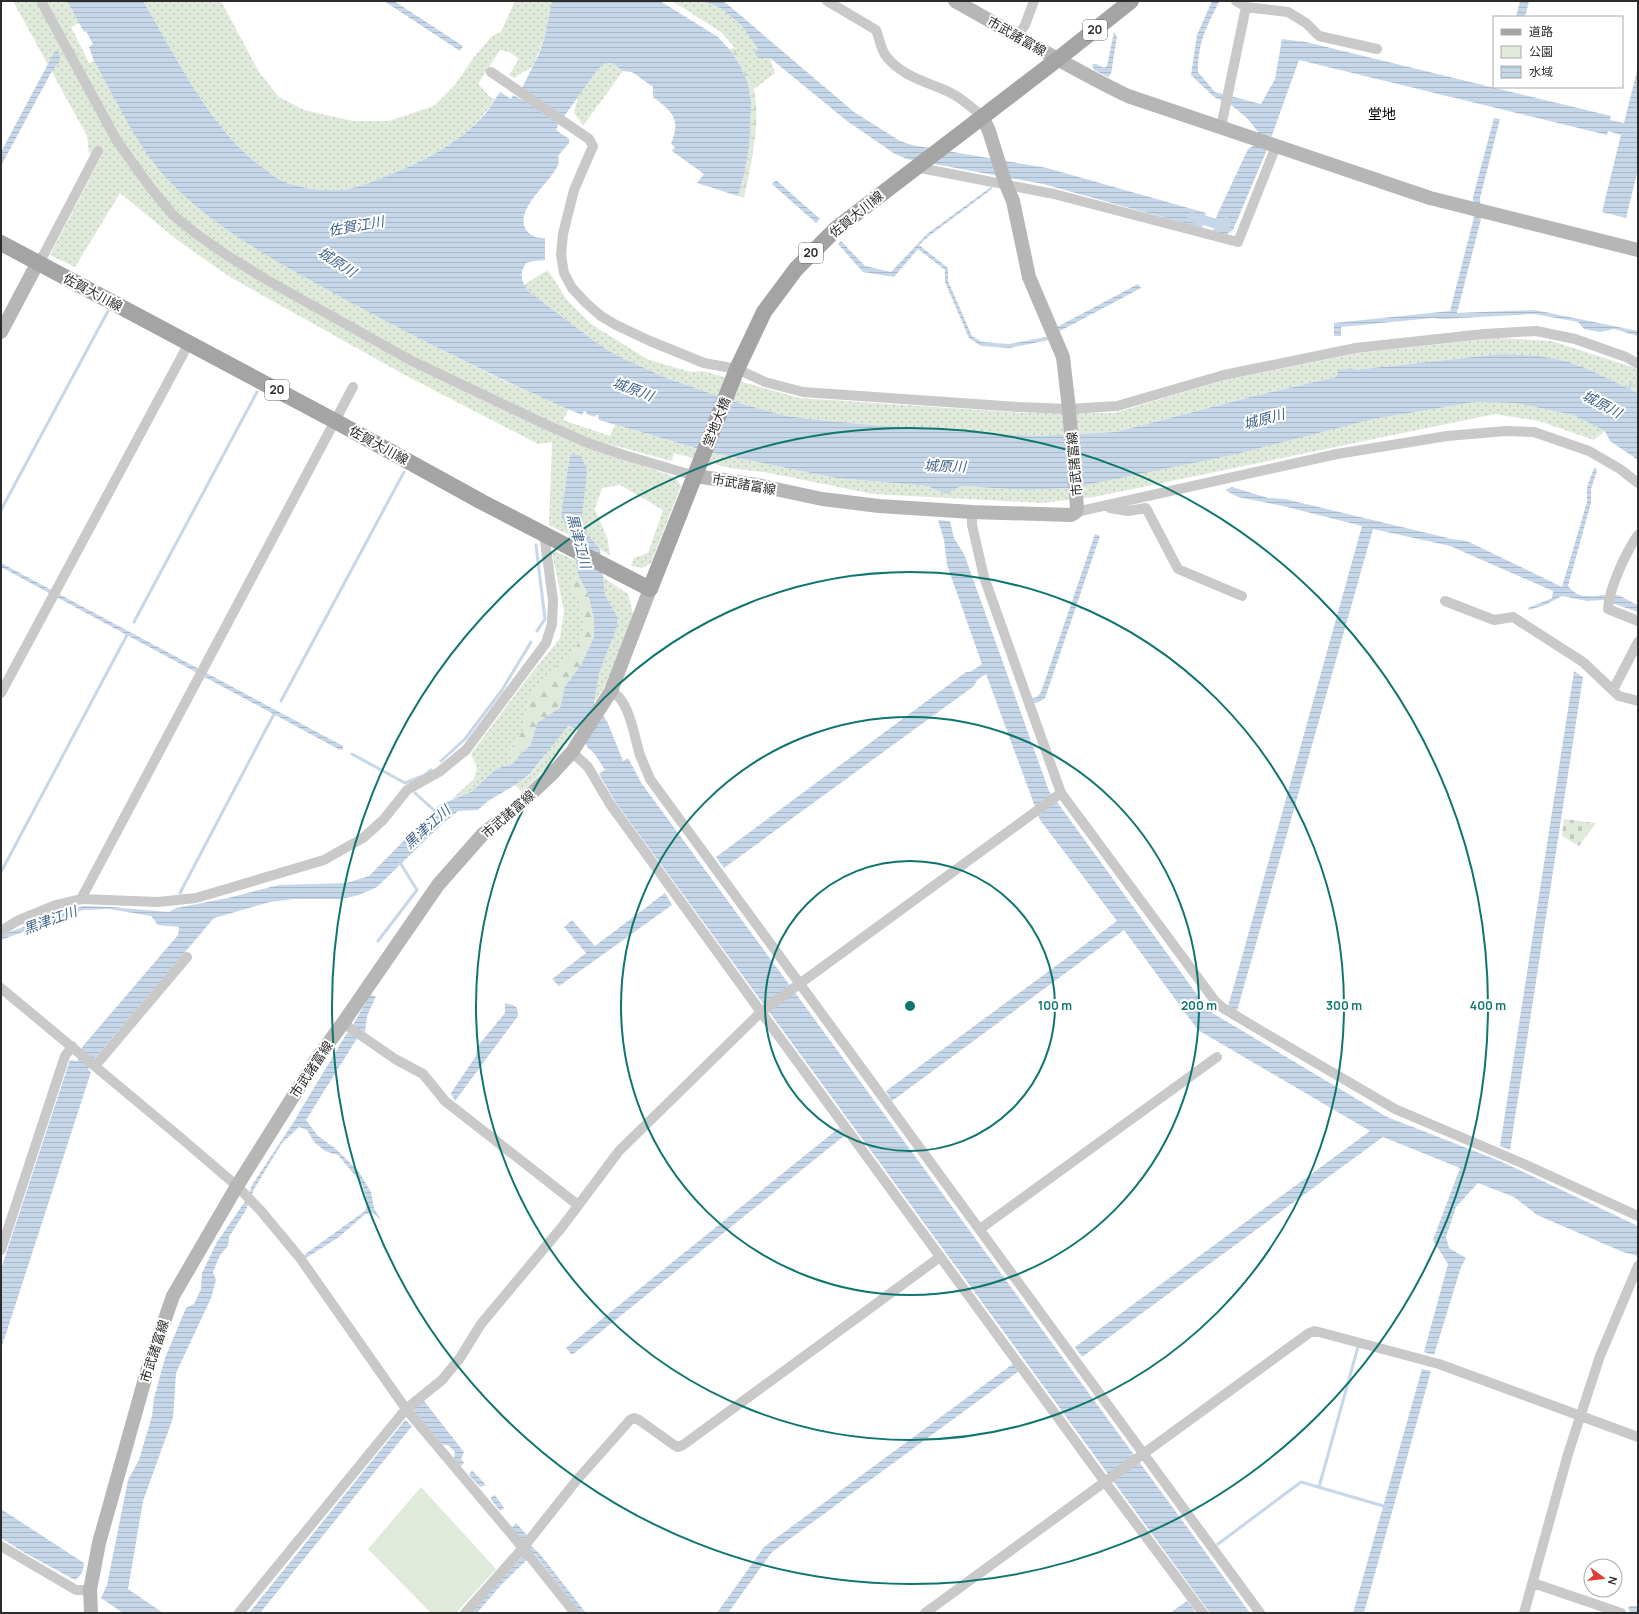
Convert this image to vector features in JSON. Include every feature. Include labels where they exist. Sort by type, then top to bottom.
[{"type":"main road","name":"市武諸富線","points":[[955,1],[1018,35],[1085,75],[1128,96],[1251,136],[1430,198],[1638,250]]},
{"type":"main road","name":"20","points":[[917,166],[1058,60],[1131,1]]},
{"type":"main road","name":"市武諸富線","points":[[695,476],[757,485],[822,499],[879,506],[972,512],[1071,515],[1077,510],[1069,409],[1063,357],[1029,278],[1013,201],[1005,183],[989,131],[982,116]]},
{"type":"main road","name":"佐賀大川線","points":[[737,369],[764,312],[796,269],[837,228],[917,166]]},
{"type":"main road","name":"佐賀大川線","points":[[1,243],[335,421],[482,502],[650,589]]},
{"type":"main road","points":[[1,332],[38,262]]},
{"type":"main road","name":"堂地大橋","points":[[695,476],[737,369]]},
{"type":"main road","name":"20","points":[[650,589],[695,476]]},
{"type":"main road","name":"市武諸富線","points":[[91,1613],[90,1590],[99,1543],[143,1383],[173,1296],[245,1194],[316,1060],[347,1025],[438,885],[483,834],[518,806],[552,775],[575,747],[608,695],[650,589]]},
{"type":"street","points":[[41,1],[117,141],[150,187],[172,214],[195,233],[228,256],[267,280],[419,364],[588,443],[695,476]]},
{"type":"street","points":[[1018,35],[1025,25],[1034,1]]},
{"type":"street","points":[[1236,1],[1246,7],[1288,12],[1306,22],[1319,36],[1377,50]]},
{"type":"street","points":[[831,2],[876,30],[879,36],[881,49],[895,66],[916,78],[962,99],[982,116]]},
{"type":"street","points":[[1221,127],[1246,7]]},
{"type":"street","points":[[491,72],[589,139],[593,146],[574,190],[563,234],[561,255],[564,273],[572,288],[601,316],[650,341],[704,362],[737,369],[765,382],[803,392],[1018,407],[1069,409],[1117,406],[1224,375],[1356,348],[1484,334],[1536,331],[1574,339],[1626,357],[1638,364]]},
{"type":"street","points":[[917,166],[1054,194],[1238,242],[1274,145]]},
{"type":"street","points":[[38,262],[44,254],[98,150]]},
{"type":"street","points":[[1,693],[189,343]]},
{"type":"street","points":[[81,898],[353,387]]},
{"type":"street","points":[[1077,510],[1104,506],[1336,454],[1446,436],[1506,430],[1534,432],[1590,451],[1620,469],[1638,483]]},
{"type":"street","points":[[1104,506],[1128,511],[1146,508],[1178,569],[1242,596]]},
{"type":"street","points":[[972,512],[972,525],[984,577],[1059,794],[1205,989],[1223,1008],[1395,1109],[1524,1164],[1638,1216]]},
{"type":"street","points":[[1638,534],[1628,549],[1610,598],[1608,609],[1638,621]]},
{"type":"street","points":[[1,931],[17,921],[81,898],[158,902],[196,898],[324,860],[362,838],[383,820],[407,790],[439,772],[466,750],[546,643],[552,624],[554,600],[548,536]]},
{"type":"street","points":[[1445,601],[1494,620],[1513,617],[1583,662],[1619,696],[1638,701]]},
{"type":"street","points":[[1613,690],[1638,642]]},
{"type":"street","points":[[608,695],[618,695],[634,728],[640,755],[650,779],[797,985],[980,1228],[1142,1455],[1260,1613]]},
{"type":"street","points":[[575,747],[610,804],[762,1011],[940,1258],[1107,1480],[1203,1613]]},
{"type":"street","points":[[239,1613],[406,1408],[442,1380],[460,1358],[481,1324],[578,1205],[619,1151],[762,1011],[1059,794]]},
{"type":"street","points":[[96,1066],[187,957]]},
{"type":"street","points":[[1,988],[96,1066],[245,1194],[300,1258],[406,1408],[527,1552],[575,1613]]},
{"type":"street","points":[[347,1025],[394,1058],[423,1074],[445,1101],[578,1205]]},
{"type":"street","points":[[1,1250],[65,1056],[75,1049]]},
{"type":"street","points":[[980,1228],[1217,1057]]},
{"type":"street","points":[[465,1613],[527,1552],[530,1540],[576,1481],[630,1420],[634,1418],[639,1420],[678,1447],[684,1445],[940,1258]]},
{"type":"street","points":[[1524,1613],[1568,1454],[1600,1356],[1638,1266]]},
{"type":"street","points":[[925,1613],[1309,1333],[1315,1331],[1439,1364],[1638,1437]]},
{"type":"street","points":[[1,1546],[76,1590],[90,1590]]},
{"type":"street","points":[[1532,1583],[1621,1613]]},
{"type":"green space","points":[[13,1],[67,1],[79,23],[71,27],[89,63],[94,61],[129,123],[278,262],[428,343],[504,381],[569,409],[563,420],[610,436],[615,425],[713,453],[836,478],[928,486],[940,492],[948,493],[961,486],[1028,490],[1071,488],[1373,419],[1475,402],[1515,403],[1573,415],[1605,431],[1594,440],[1539,421],[1495,414],[1094,497],[1042,503],[873,494],[769,473],[730,468],[674,453],[672,461],[589,439],[586,446],[675,477],[681,486],[651,563],[642,568],[631,566],[634,558],[648,553],[663,510],[620,485],[602,488],[595,509],[608,540],[610,556],[600,549],[584,530],[571,454],[561,516],[572,536],[549,525],[552,442],[538,444],[403,374],[230,277],[176,239],[120,193],[75,267],[50,255],[102,155],[89,153],[87,136]]},
{"type":"green space","points":[[143,1],[221,1],[259,72],[279,97],[304,110],[353,121],[389,121],[434,106],[454,86],[474,57],[492,36],[501,32],[515,1],[552,1],[545,36],[533,66],[514,78],[509,75],[519,59],[509,52],[500,50],[478,84],[490,97],[495,99],[475,124],[450,144],[409,167],[359,186],[345,190],[332,190],[303,187],[282,181],[247,155],[229,136],[197,93]]},
{"type":"green space","points":[[672,1],[704,1],[722,9],[742,26],[758,49],[770,58],[775,73],[754,89],[735,48],[721,32]]},
{"type":"green space","points":[[735,48],[751,80],[756,103],[756,130],[750,172],[744,198],[738,196],[749,148],[740,65],[729,49]]},
{"type":"green space","points":[[612,63],[623,71],[583,126],[574,112],[579,94],[597,70],[604,64]]},
{"type":"green space","points":[[548,270],[567,300],[591,324],[647,359],[690,372],[702,371],[800,398],[1025,413],[1114,413],[1225,380],[1359,353],[1496,338],[1552,341],[1635,368],[1638,371],[1638,393],[1590,370],[1566,361],[1500,354],[1354,370],[1340,370],[1336,377],[1253,396],[1116,432],[1036,436],[906,428],[819,420],[786,416],[732,401],[664,377],[616,355],[601,346],[528,291],[523,285]]},
{"type":"green space","points":[[555,551],[576,561],[578,575],[570,585],[581,603],[584,632],[573,653],[552,669],[529,699],[523,730],[510,750],[512,764],[496,769],[471,792],[452,799],[474,779],[477,768],[471,754],[526,680],[560,638],[564,611],[552,553]]},
{"type":"green space","points":[[578,575],[588,594],[594,619],[594,637],[581,665],[565,686],[560,709],[537,723],[531,744],[512,764],[510,750],[523,730],[529,699],[552,669],[573,653],[584,632],[581,603],[570,585]]},
{"type":"green space","points":[[603,577],[628,594],[634,618],[608,682],[593,703],[599,673],[617,627],[617,616],[605,595]]},
{"type":"green space","points":[[567,726],[577,729],[551,764],[522,792],[515,785],[531,774]]},
{"type":"green space","points":[[1564,819],[1596,823],[1579,846],[1562,836]]},
{"type":"green space","points":[[421,1487],[496,1569],[456,1613],[431,1613],[368,1549]]},
{"type":"water","points":[[67,1],[143,1],[197,93],[229,136],[247,155],[276,178],[296,186],[317,189],[345,190],[374,181],[406,168],[443,149],[465,133],[485,114],[500,92],[511,99],[513,95],[538,108],[559,123],[556,130],[569,139],[569,143],[558,156],[558,165],[528,207],[524,216],[524,224],[528,232],[535,237],[545,238],[545,260],[526,263],[522,270],[522,281],[526,288],[601,346],[616,355],[664,377],[732,401],[786,416],[906,428],[1036,436],[1116,432],[1254,396],[1336,377],[1339,370],[1351,368],[1354,370],[1500,354],[1539,356],[1566,361],[1590,370],[1638,393],[1638,460],[1610,441],[1605,431],[1573,415],[1515,403],[1475,402],[1373,419],[1232,455],[1071,488],[1028,490],[961,486],[948,493],[940,492],[928,486],[836,478],[713,453],[599,420],[598,415],[595,417],[586,414],[587,412],[584,411],[582,415],[552,402],[464,361],[407,332],[280,263],[256,249],[212,219],[172,184],[160,171],[139,141],[94,61],[89,47],[93,44],[86,31],[84,32]]},
{"type":"water","points":[[384,1],[394,1],[463,46],[460,51]]},
{"type":"water","points":[[552,1],[660,1],[718,37],[729,49],[740,65],[748,84],[751,103],[749,148],[738,196],[697,183],[704,174],[672,151],[675,147],[671,144],[675,128],[673,117],[666,107],[653,97],[653,87],[632,72],[623,71],[612,63],[604,64],[597,70],[563,118],[522,88],[539,54],[545,36]]},
{"type":"water","points":[[704,1],[722,1],[726,3],[854,112],[900,141],[912,145],[1047,168],[1206,213],[1202,228],[1043,184],[907,159],[895,154],[847,121],[770,58],[758,58],[755,52],[758,49],[742,26],[722,9]]},
{"type":"water","points":[[1212,1],[1219,2],[1201,44],[1198,72],[1215,92],[1261,104],[1275,79],[1282,39],[1306,42],[1611,116],[1610,120],[1624,123],[1638,67],[1638,169],[1626,218],[1602,212],[1621,135],[1608,131],[1607,135],[1299,60],[1266,152],[1233,230],[1225,235],[1213,232],[1217,215],[1248,149],[1253,146],[1258,132],[1248,119],[1230,104],[1214,97],[1191,75],[1197,35]]},
{"type":"water","points":[[1520,1],[1529,1],[1525,16],[1516,16]]},
{"type":"water","points":[[1114,32],[1117,36],[1111,74],[1108,77],[1094,70],[1092,64],[1096,64],[1104,68],[1107,66]]},
{"type":"water","points":[[55,51],[58,51],[60,61],[53,69],[1,166],[1,152]]},
{"type":"water","points":[[1494,118],[1500,119],[1480,198],[1481,219],[1457,313],[1535,310],[1638,331],[1638,336],[1614,329],[1600,332],[1584,329],[1578,322],[1534,314],[1443,319],[1432,318],[1341,327],[1341,336],[1334,336],[1334,323],[1450,311],[1474,217],[1473,197]]},
{"type":"water","points":[[776,180],[820,219],[816,223],[772,184]]},
{"type":"water","points":[[991,187],[992,189],[919,245],[948,268],[948,281],[972,336],[982,342],[1009,344],[1046,337],[1049,340],[1010,348],[981,346],[969,338],[945,282],[945,270],[918,249],[894,277],[863,272],[838,244],[841,241],[865,266],[891,272],[927,234]]},
{"type":"water","points":[[1138,284],[1141,288],[1060,331],[1057,327]]},
{"type":"water","name":"黒津江川","points":[[571,454],[581,456],[587,470],[582,517],[584,530],[600,549],[605,595],[617,616],[617,627],[599,673],[594,703],[607,721],[623,761],[628,758],[642,784],[1250,1613],[1210,1613],[616,803],[599,774],[605,770],[594,753],[588,748],[577,729],[568,726],[530,774],[488,801],[478,810],[458,811],[441,825],[377,887],[359,895],[342,899],[294,899],[270,902],[214,918],[94,1059],[88,1069],[91,1072],[1,1349],[1,1269],[70,1060],[77,1061],[83,1046],[178,935],[179,927],[158,925],[151,916],[109,909],[83,910],[1,940],[1,935],[83,906],[169,912],[176,908],[228,898],[279,885],[346,883],[369,876],[439,805],[471,792],[496,769],[512,764],[531,744],[537,723],[560,708],[565,686],[581,665],[594,637],[594,619],[588,594],[578,575],[572,536],[561,516]]},
{"type":"water","points":[[1594,468],[1596,468],[1597,471],[1591,489],[1591,503],[1568,586],[1573,591],[1584,596],[1621,596],[1638,605],[1638,612],[1603,600],[1587,601],[1562,596],[1545,605],[1529,610],[1528,608],[1552,598],[1553,591],[1450,546],[1373,529],[1237,1011],[1228,1007],[1362,526],[1283,506],[1238,497],[1225,490],[1232,487],[1268,498],[1285,499],[1452,539],[1467,541],[1562,587],[1587,502],[1587,487]]},
{"type":"water","points":[[938,520],[950,521],[954,538],[964,554],[1049,791],[1209,1011],[1387,1117],[1500,1161],[1638,1226],[1638,1256],[1623,1252],[1537,1215],[1514,1197],[1478,1183],[1456,1207],[1446,1237],[1449,1248],[1466,1258],[1461,1267],[1434,1355],[1424,1352],[1448,1264],[1433,1240],[1460,1168],[1383,1137],[1082,1357],[1075,1347],[1370,1131],[1198,1030],[1124,930],[892,1101],[886,1091],[1117,921],[1040,820],[986,674],[977,680],[974,686],[724,868],[716,857],[966,672],[970,672],[982,664],[947,565],[944,540]]},
{"type":"water","points":[[1095,534],[1100,536],[1045,698],[1039,702],[1033,703],[1032,698],[1037,697],[1041,692]]},
{"type":"water","points":[[1,563],[343,746],[343,749],[340,750],[1,567]]},
{"type":"water","points":[[1574,671],[1583,677],[1510,1150],[1500,1146]]},
{"type":"water","points":[[665,893],[672,905],[559,986],[552,979],[586,953],[564,927],[572,920],[595,946]]},
{"type":"water","points":[[370,995],[376,996],[367,1016],[365,1032],[361,1032],[306,1120],[318,1136],[336,1149],[359,1172],[371,1192],[374,1208],[381,1220],[372,1212],[364,1215],[339,1237],[306,1258],[304,1255],[365,1211],[368,1203],[362,1184],[338,1155],[325,1151],[314,1142],[307,1130],[299,1127],[282,1143],[254,1189],[246,1210],[229,1237],[228,1246],[220,1255],[213,1272],[216,1280],[211,1298],[176,1373],[173,1418],[143,1501],[128,1589],[163,1613],[123,1613],[101,1598],[107,1585],[128,1480],[139,1460],[152,1416],[154,1398],[165,1358],[186,1308],[194,1304],[201,1289],[202,1273],[217,1242],[244,1203],[252,1185],[297,1117],[347,1033],[351,1033],[355,1027],[354,1023]]},
{"type":"water","points":[[505,1003],[513,1005],[517,1008],[518,1016],[455,1101],[451,1093],[476,1056],[477,1047],[505,1013]]},
{"type":"water","points":[[839,1128],[845,1135],[572,1355],[566,1348]]},
{"type":"water","points":[[1014,1363],[1019,1371],[772,1552],[728,1613],[717,1613],[764,1547]]},
{"type":"water","points":[[1422,1369],[1431,1371],[1364,1613],[1353,1613]]},
{"type":"water","points":[[424,1401],[464,1452],[461,1459],[464,1463],[460,1467],[454,1458],[455,1452],[449,1446],[442,1444],[414,1411],[414,1407]]},
{"type":"water","points":[[405,1420],[412,1426],[260,1613],[249,1613]]},
{"type":"water","points":[[472,1470],[486,1485],[480,1487],[469,1475]]},
{"type":"water","points":[[495,1495],[504,1508],[500,1511],[490,1498]]},
{"type":"water","points":[[1,1509],[84,1563],[81,1574],[75,1580],[1,1538]]},
{"type":"water","points":[[516,1523],[527,1535],[529,1544],[540,1554],[586,1613],[581,1613],[534,1553],[501,1585],[477,1613],[471,1613],[491,1589],[530,1549],[512,1528]]},
{"type":"water","points":[[1187,1601],[1195,1611],[1192,1613],[1170,1613]]},
{"type":"water","points":[[1630,1606],[1638,1606],[1638,1613],[1630,1612],[1628,1608]]},
{"type":"waterway","points":[[1192,217],[1225,226],[1226,222]]},
{"type":"waterway","points":[[1,510],[108,311]]},
{"type":"waterway","points":[[1628,391],[1631,384]]},
{"type":"waterway","points":[[134,622],[257,392]]},
{"type":"waterway","points":[[281,701],[404,472]]},
{"type":"waterway","points":[[536,545],[545,619],[537,631]]},
{"type":"waterway","points":[[1,872],[127,635]]},
{"type":"waterway","points":[[441,761],[465,739],[502,690],[531,642]]},
{"type":"waterway","points":[[180,893],[274,714]]},
{"type":"waterway","points":[[352,754],[405,783],[425,775],[431,770]]},
{"type":"waterway","name":"黒津江川","points":[[415,793],[436,812]]},
{"type":"waterway","points":[[378,941],[417,890],[399,861]]},
{"type":"waterway","points":[[1319,1487],[1358,1347]]},
{"type":"waterway","points":[[1218,1544],[1301,1482],[1387,1507]]},
{"type":"district","name":"堂地","points":[[1382,114]]},
{"type":"water label","name":"佐賀江川","points":[[356,226]]},
{"type":"water label","name":"城原川","points":[[337,262]]},
{"type":"water label","name":"城原川","points":[[633,389]]},
{"type":"water label","name":"城原川","points":[[1602,404]]},
{"type":"water label","name":"城原川","points":[[1264,419]]},
{"type":"water label","name":"城原川","points":[[945,466]]}]
